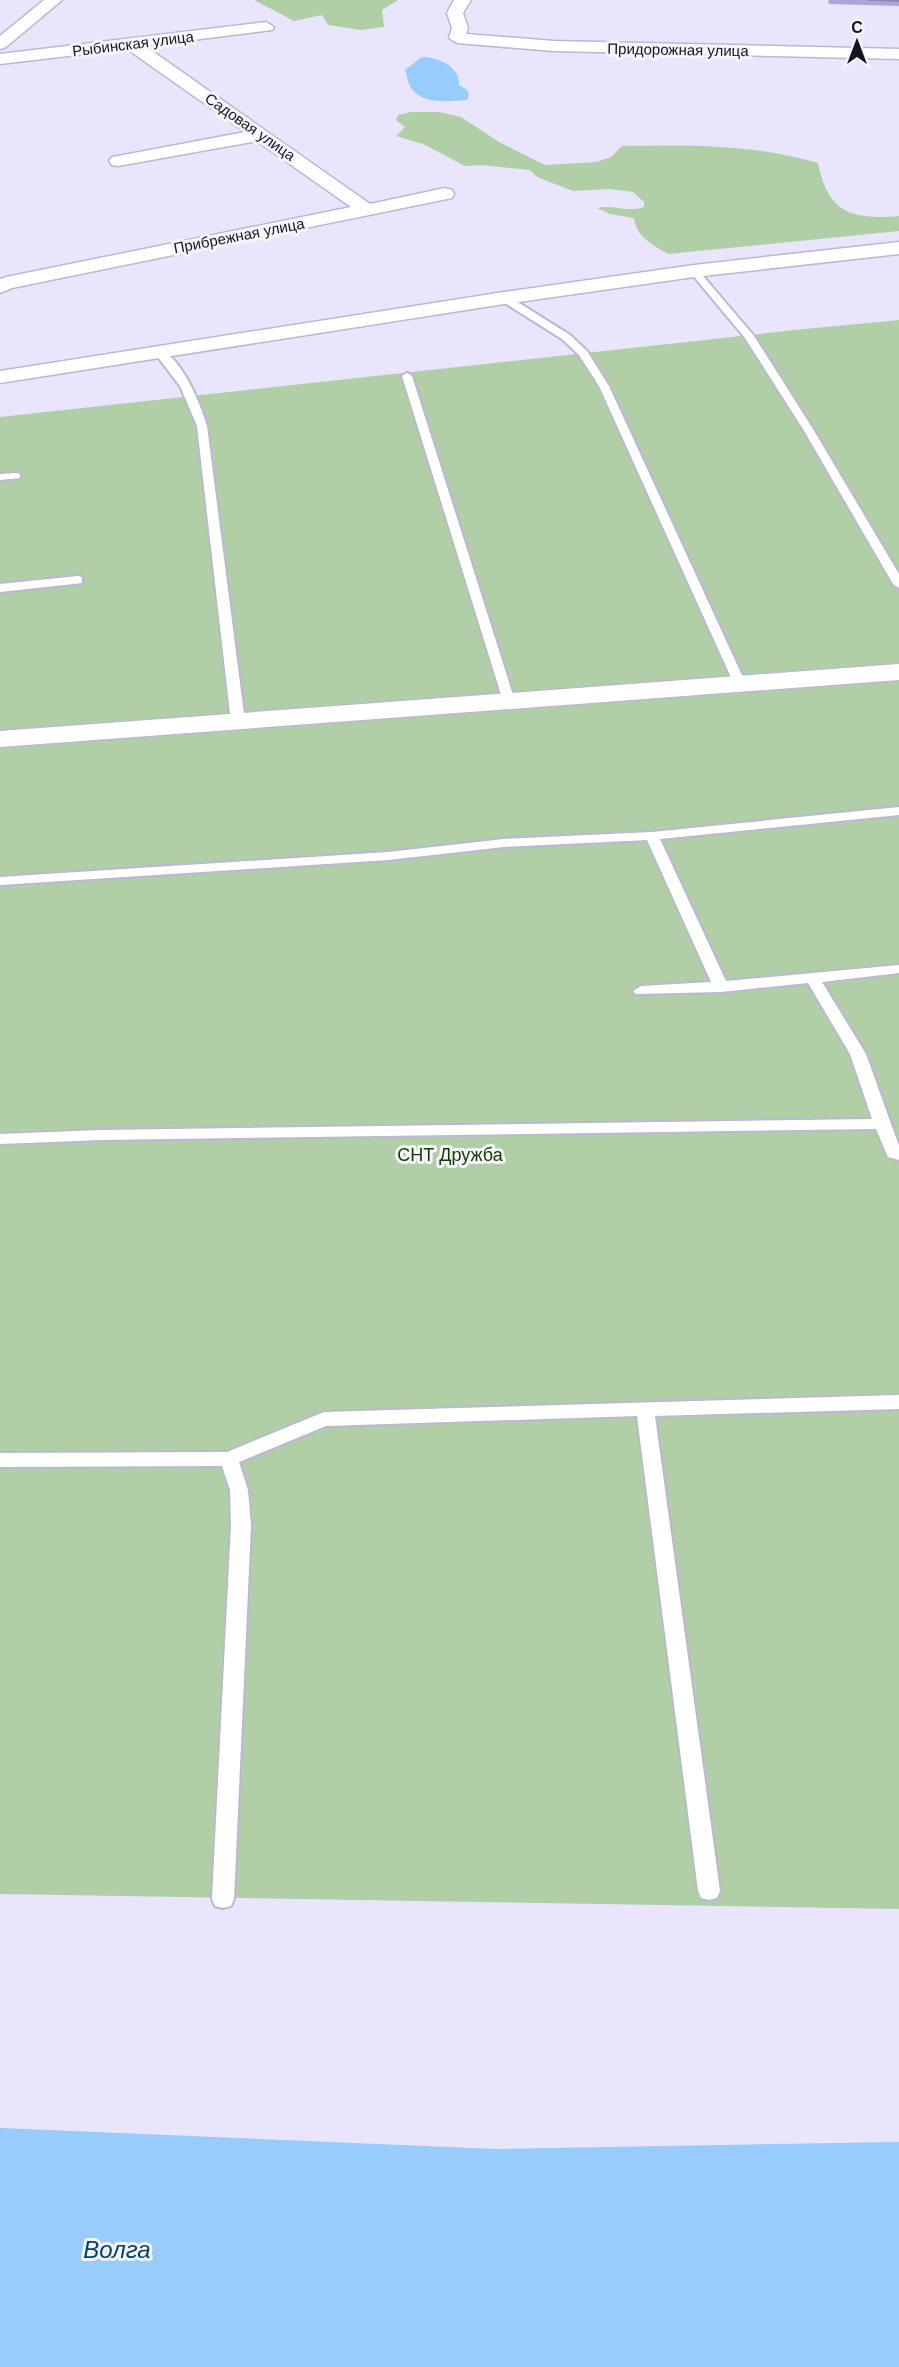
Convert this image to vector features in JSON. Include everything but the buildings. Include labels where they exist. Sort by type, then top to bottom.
[{"type":"street","points":[[0,44],[54,0]]},
{"type":"street","name":"Придорожная улица","points":[[464,0],[456,7],[454,15],[460,28],[457,38],[554,46],[899,54]]},
{"type":"street","name":"Рыбинская улица","points":[[0,59],[132,45],[266,27]]},
{"type":"street","name":"Садовая улица","points":[[132,45],[367,210]]},
{"type":"street","points":[[118,161],[260,135]]},
{"type":"street","name":"Прибрежная улица","points":[[0,287],[6,283],[445,194]]},
{"type":"street","points":[[0,377],[504,298],[694,271],[899,248]]},
{"type":"street","points":[[0,740],[899,672]]},
{"type":"lane","points":[[694,271],[749,336],[808,429],[899,584]]},
{"type":"lane","points":[[504,298],[567,337],[583,353],[604,386],[740,684]]},
{"type":"lane","points":[[159,352],[177,371],[194,396],[202,426],[237,722]]},
{"type":"lane","points":[[407,376],[509,702]]},
{"type":"lane","points":[[0,477],[16,476]]},
{"type":"lane","points":[[0,588],[78,580]]},
{"type":"lane","points":[[0,881],[388,856],[504,843],[652,836],[899,811]]},
{"type":"lane","points":[[652,836],[721,987]]},
{"type":"lane","points":[[641,991],[721,987],[899,969]]},
{"type":"lane","points":[[812,978],[847,1031],[862,1065],[880,1124],[894,1153],[899,1155]]},
{"type":"lane","points":[[0,1138],[880,1124]]},
{"type":"lane","points":[[0,1460],[229,1459],[324,1419],[899,1402]]},
{"type":"lane","points":[[645,1411],[709,1890]]},
{"type":"lane","points":[[223,1899],[241,1525],[239,1490],[229,1459]]},
{"type":"green space","points":[[254,0],[398,0],[382,10],[384,27],[361,30],[328,25],[322,15],[294,21]]},
{"type":"green space","points":[[411,112],[439,112],[461,117],[499,142],[545,165],[596,162],[611,157],[622,146],[721,147],[794,157],[818,163],[828,193],[844,210],[868,216],[899,216],[899,231],[668,254],[651,244],[642,235],[635,225],[634,218],[610,214],[597,208],[638,209],[644,207],[644,202],[633,192],[609,189],[573,191],[537,177],[530,170],[482,165],[465,166],[423,144],[396,136],[405,127],[396,120],[398,115]]},
{"type":"green space","name":"СНТ Дружба","points":[[899,320],[899,1909],[0,1894],[0,417]]},
{"type":"water","points":[[422,57],[441,61],[452,68],[459,85],[467,90],[469,95],[467,100],[435,101],[420,96],[414,91],[408,82],[405,70]]},
{"type":"water","name":"Волга","points":[[0,2128],[495,2149],[899,2142],[899,2367],[0,2367]]}]
